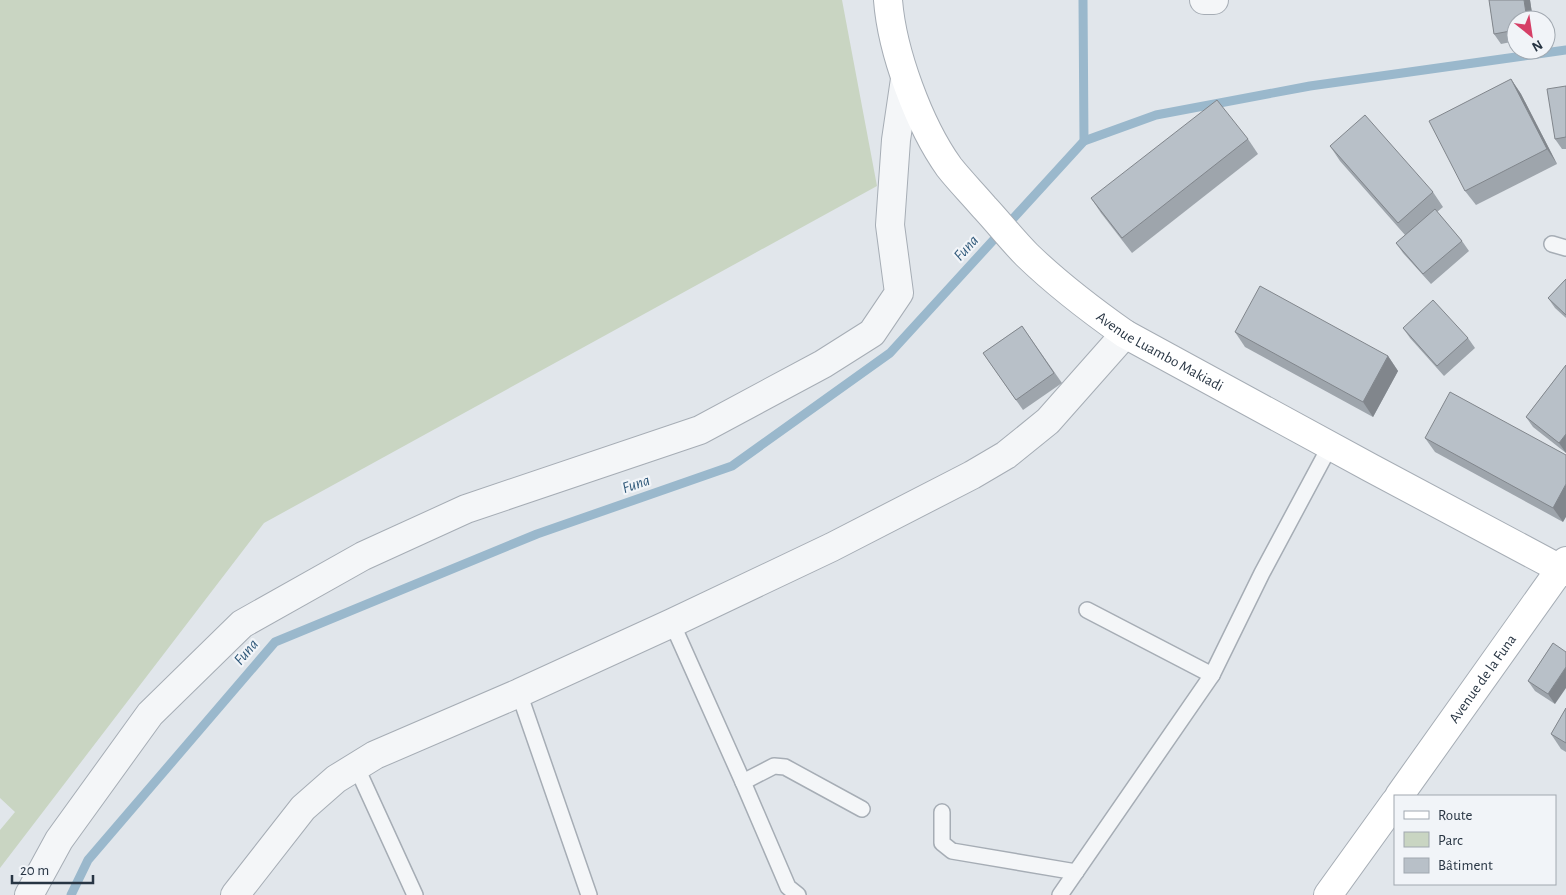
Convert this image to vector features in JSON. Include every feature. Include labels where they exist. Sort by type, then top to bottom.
[{"type":"main road","name":"Avenue Luambo Makiadi","points":[[888,0],[889,14],[906,79],[929,133],[949,167],[1026,254],[1081,302],[1125,334],[1330,446],[1564,567]]},
{"type":"main road","name":"Avenue de la Funa","points":[[1400,795],[1564,567]]},
{"type":"main road","points":[[1328,895],[1394,803]]},
{"type":"street","points":[[1204,0],[1214,0]]},
{"type":"street","points":[[29,895],[59,840],[150,714],[242,624],[363,556],[466,509],[700,430],[823,364],[872,333],[899,293],[890,225],[896,140],[906,79]]},
{"type":"street","points":[[235,895],[303,808],[336,779],[356,766],[672,623],[832,547],[972,475],[1006,455],[1048,421],[1125,334]]},
{"type":"lane","points":[[1060,895],[1212,675],[1262,573],[1330,446]]},
{"type":"lane","points":[[1087,610],[1212,675]]},
{"type":"lane","points":[[672,623],[743,782],[788,892]]},
{"type":"lane","points":[[519,693],[589,895]]},
{"type":"lane","points":[[356,766],[415,895]]},
{"type":"lane","points":[[743,782],[774,766],[785,767],[862,809]]},
{"type":"lane","points":[[942,812],[942,843],[952,851],[1076,872]]},
{"type":"green space","points":[[0,0],[842,0],[877,186],[264,523],[0,868],[0,830],[15,812],[0,798]]},
{"type":"building","points":[[1489,0],[1524,0],[1526,10],[1506,10],[1506,32],[1494,34]]},
{"type":"building","points":[[1511,79],[1547,149],[1465,191],[1429,121]]},
{"type":"building","points":[[1566,86],[1566,137],[1555,139],[1547,89]]},
{"type":"building","points":[[1217,100],[1248,139],[1122,238],[1091,198]]},
{"type":"building","points":[[1365,115],[1433,192],[1398,223],[1330,146]]},
{"type":"building","points":[[1435,209],[1462,241],[1423,274],[1396,243]]},
{"type":"building","points":[[1566,279],[1566,315],[1548,298]]},
{"type":"building","points":[[1260,286],[1388,356],[1363,402],[1235,332]]},
{"type":"building","points":[[1433,300],[1468,338],[1437,366],[1403,328]]},
{"type":"building","points":[[1022,326],[1054,373],[1016,400],[983,353]]},
{"type":"building","points":[[1566,365],[1566,434],[1559,443],[1526,417]]},
{"type":"building","points":[[1450,392],[1566,455],[1566,484],[1553,508],[1425,438]]},
{"type":"building","points":[[1553,643],[1566,652],[1566,667],[1548,694],[1528,681]]},
{"type":"building","points":[[1566,708],[1566,743],[1551,734]]},
{"type":"waterway","name":"Funa","points":[[71,895],[88,860],[275,642],[537,534],[732,466],[890,353],[1084,141],[1083,0]]},
{"type":"waterway","points":[[1084,141],[1156,115],[1310,86],[1566,50]]}]
